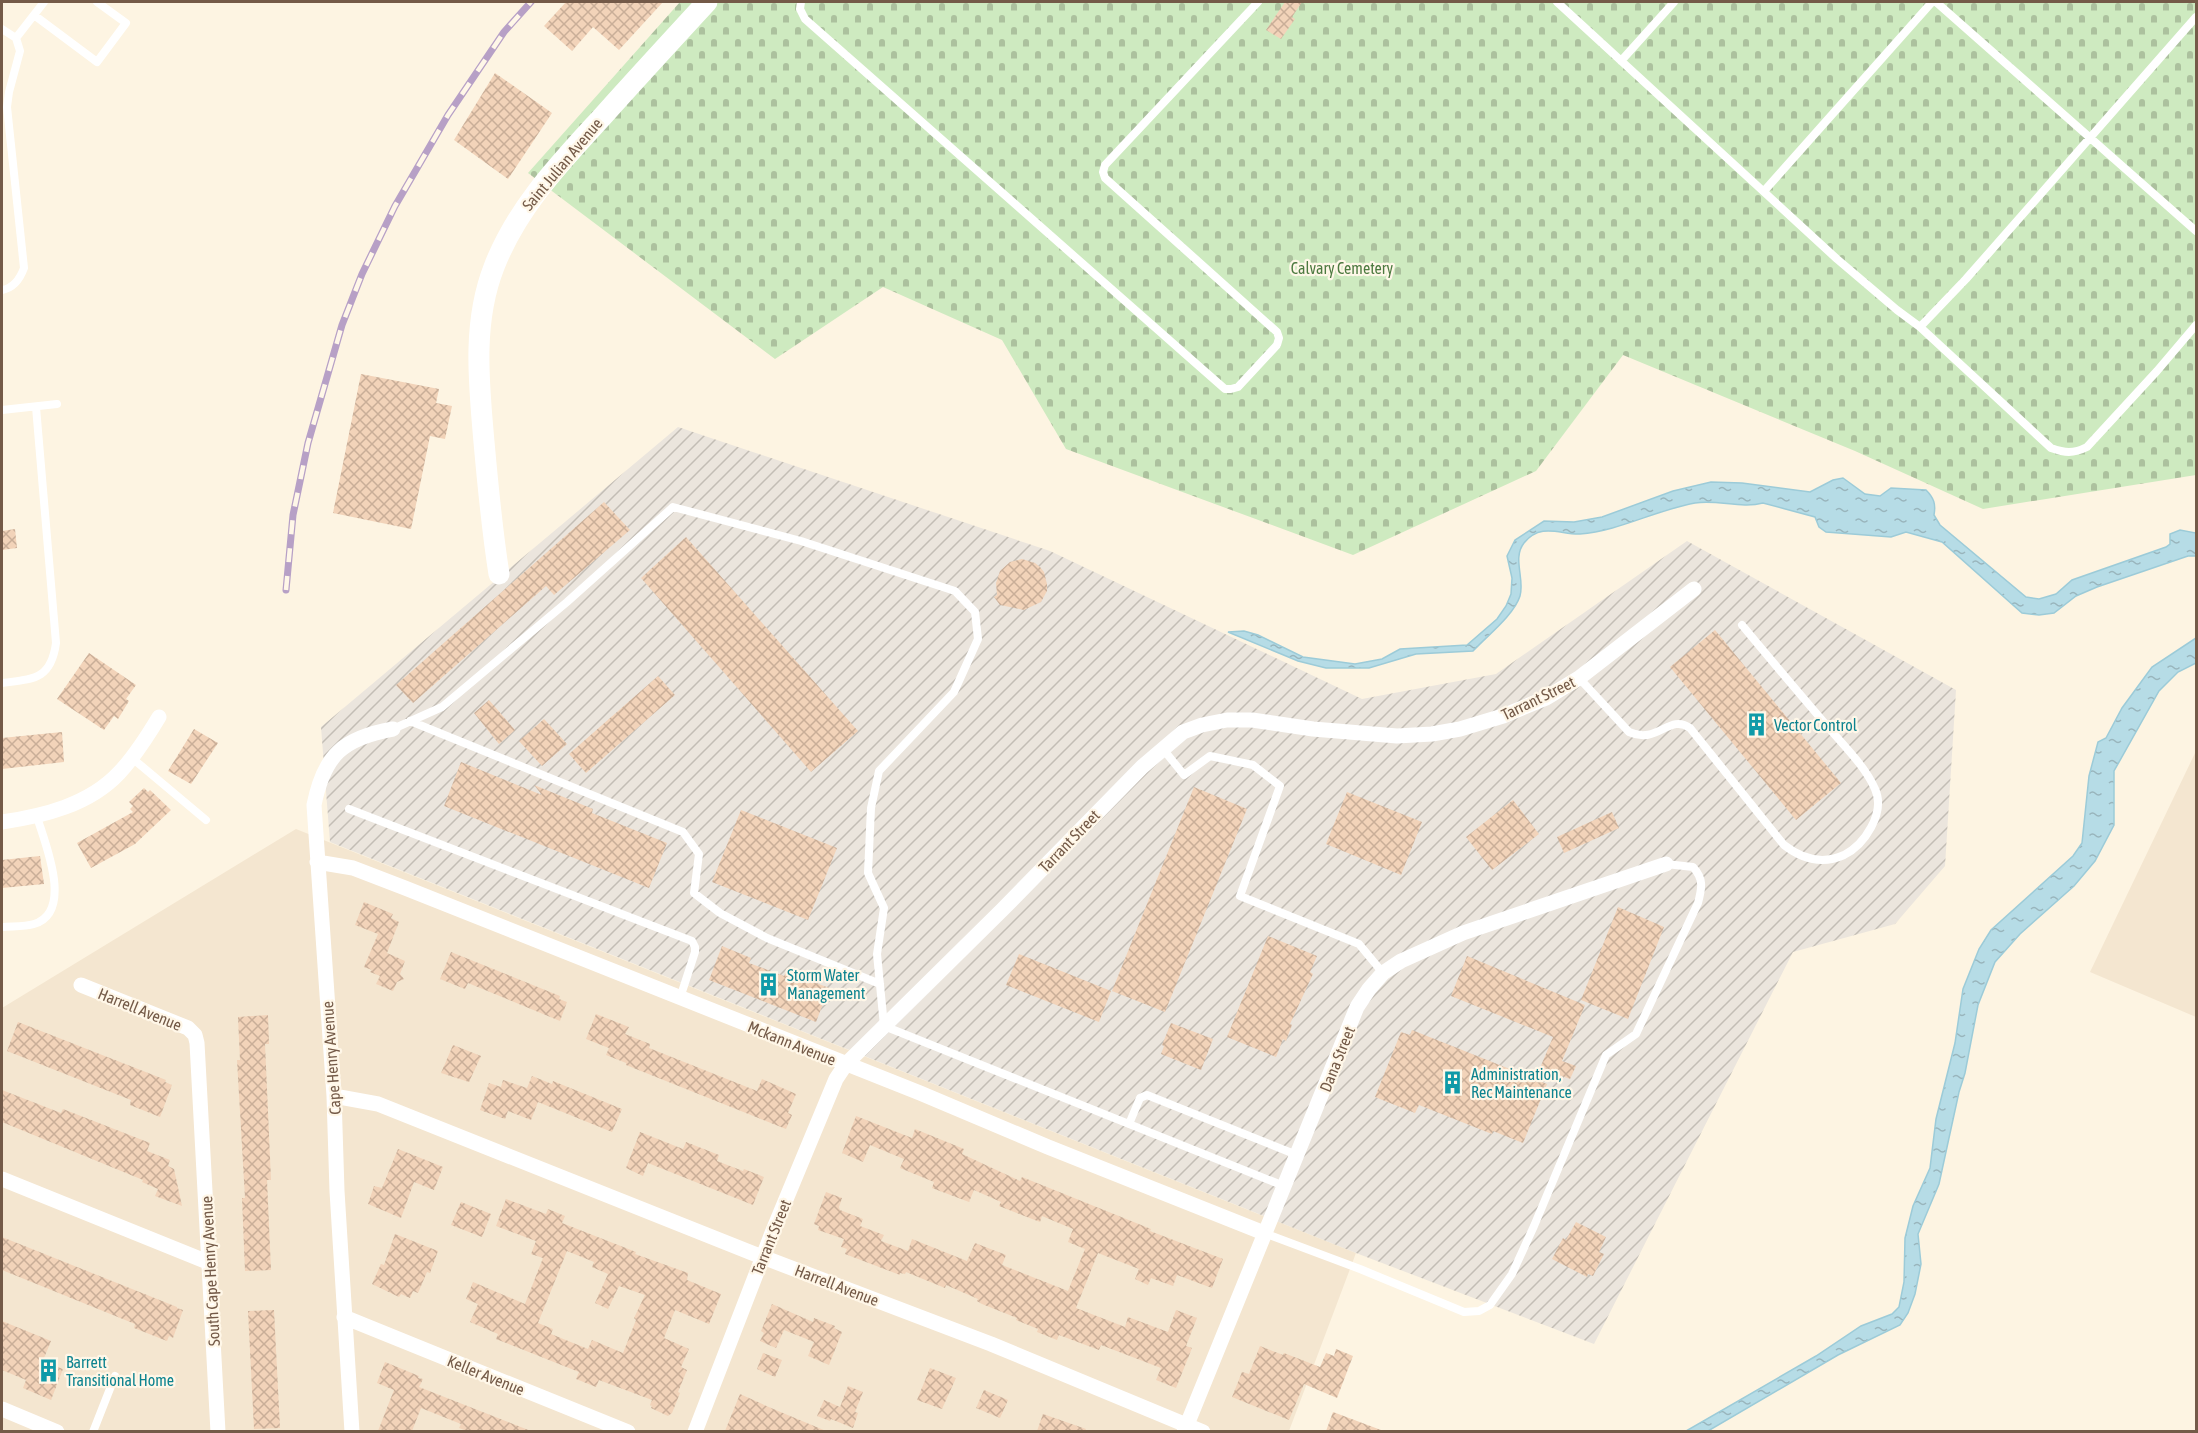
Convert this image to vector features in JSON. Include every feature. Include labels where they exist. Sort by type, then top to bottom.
[{"type":"street","name":"Saint Julian Avenue","points":[[499,574],[491,525],[478,371],[480,330],[485,297],[493,269],[506,238],[523,210],[556,168],[707,2]]},
{"type":"street","name":"Tarrant Street","points":[[695,1431],[836,1079],[846,1064],[1142,767],[1183,732],[1227,720],[1252,720],[1313,729],[1397,736],[1432,734],[1460,729],[1503,716],[1546,698],[1579,678],[1694,589]]},
{"type":"street","points":[[2,822],[37,817],[90,795],[117,775],[132,758],[159,717]]},
{"type":"street","name":"Cape Henry Avenue","points":[[352,1431],[337,1191],[334,1096],[314,805],[318,784],[325,766],[338,750],[352,740],[374,732],[393,729]]},
{"type":"street","name":"Mckann Avenue","points":[[317,862],[353,868],[1264,1233]]},
{"type":"street","name":"Dana Street","points":[[1186,1428],[1358,1007],[1369,989],[1383,973],[1401,961],[1463,933],[1666,864]]},
{"type":"street","name":"Harrell Avenue","points":[[81,985],[188,1028],[195,1035],[201,1110]]},
{"type":"street","name":"Harrell Avenue","points":[[334,1096],[378,1104],[763,1257],[981,1340],[1186,1428],[1203,1431]]},
{"type":"street","name":"South Cape Henry Avenue","points":[[201,1110],[218,1431]]},
{"type":"street","points":[[2,1179],[210,1263]]},
{"type":"street","name":"Keller Avenue","points":[[344,1317],[628,1431]]},
{"type":"street","points":[[2,1409],[57,1431]]},
{"type":"lane","points":[[16,38],[44,2]]},
{"type":"lane","points":[[34,15],[97,62],[126,23],[97,2]]},
{"type":"lane","points":[[801,2],[800,9],[805,19],[1192,360],[1225,388],[1231,389],[1238,387],[1277,345],[1279,338],[1277,332],[1132,204],[1105,178],[1104,172],[1105,165],[1258,2]]},
{"type":"lane","points":[[1557,2],[1765,190],[1837,259],[1920,327],[2051,448],[2065,453],[2076,453],[2087,447],[2196,325]]},
{"type":"lane","points":[[1621,61],[1674,2]]},
{"type":"lane","points":[[1765,190],[1934,2],[2196,231]]},
{"type":"lane","points":[[1920,327],[1966,279],[2196,17]]},
{"type":"lane","points":[[2,29],[16,38],[20,51],[7,107],[24,268],[20,278],[13,285],[2,290]]},
{"type":"lane","points":[[2,410],[57,404]]},
{"type":"lane","points":[[2,683],[34,680],[47,670],[54,659],[56,643],[36,407]]},
{"type":"lane","points":[[393,729],[442,706],[567,602],[673,507],[801,541],[955,591],[975,612],[978,639],[954,692],[879,771],[871,808],[868,873],[884,908],[877,954],[884,1026],[1284,1186]]},
{"type":"lane","points":[[1579,678],[1629,732],[1646,737],[1676,723],[1690,728],[1784,845],[1795,854],[1808,859],[1837,858],[1851,851],[1871,828],[1876,813],[1876,791],[1858,762],[1742,625]]},
{"type":"lane","points":[[410,721],[683,832],[699,854],[694,892],[720,913],[767,938],[880,984]]},
{"type":"lane","points":[[1163,749],[1184,775],[1210,756],[1253,765],[1281,786],[1240,896],[1359,944],[1383,973]]},
{"type":"lane","points":[[132,758],[206,820]]},
{"type":"lane","points":[[349,809],[692,941],[695,947],[694,952],[680,998]]},
{"type":"lane","points":[[2,927],[35,924],[48,916],[54,901],[56,883],[37,817]]},
{"type":"lane","points":[[1264,1233],[1464,1312],[1479,1311],[1490,1305],[1512,1274],[1606,1055],[1636,1034],[1698,903],[1702,887],[1700,874],[1693,867],[1666,864]]},
{"type":"lane","points":[[1129,1124],[1140,1098],[1147,1095],[1297,1155]]},
{"type":"lane","points":[[93,1431],[115,1376]]},
{"type":"shaded area","points":[[678,427],[1050,551],[1362,699],[1496,674],[1687,541],[1956,690],[1945,866],[1895,924],[1793,952],[1594,1344],[1356,1253],[330,842],[321,727]]},
{"type":"shaded area","points":[[2196,751],[2196,1017],[2090,972]]},
{"type":"shaded area","points":[[296,829],[1356,1253],[1289,1431],[2,1432],[2,1008]]},
{"type":"green space","name":"Calvary Cemetery","points":[[680,2],[2196,2],[2196,475],[1983,509],[1855,451],[1623,355],[1536,471],[1353,555],[1066,449],[1002,340],[883,287],[775,359],[528,173]]},
{"type":"water","points":[[1843,478],[1865,494],[1880,496],[1891,488],[1926,490],[1934,501],[1934,515],[1940,525],[2026,597],[2039,599],[2056,594],[2072,580],[2166,547],[2170,544],[2170,534],[2180,530],[2196,533],[2196,556],[2188,556],[2097,587],[2076,596],[2054,613],[2039,615],[2022,613],[1942,542],[1906,532],[1891,537],[1826,532],[1819,527],[1815,517],[1763,503],[1746,505],[1703,502],[1680,506],[1595,532],[1573,534],[1544,531],[1537,533],[1524,543],[1519,555],[1521,589],[1517,603],[1506,618],[1473,651],[1416,654],[1369,668],[1326,668],[1298,661],[1228,632],[1244,631],[1258,635],[1303,657],[1355,664],[1382,659],[1400,649],[1467,645],[1497,619],[1506,606],[1511,594],[1512,578],[1507,556],[1515,540],[1544,521],[1574,522],[1602,517],[1673,491],[1711,482],[1742,483],[1810,492],[1833,480]]},
{"type":"water","points":[[2196,638],[2196,663],[2178,672],[2159,691],[2114,771],[2114,825],[2095,861],[2074,886],[2020,934],[1995,962],[1978,1005],[1939,1184],[1918,1234],[1921,1264],[1915,1294],[1908,1313],[1900,1325],[1838,1355],[1708,1431],[1686,1431],[1816,1356],[1861,1326],[1892,1314],[1899,1307],[1904,1282],[1905,1238],[1913,1206],[1930,1168],[1936,1119],[1955,1043],[1963,989],[1979,949],[1991,930],[2073,856],[2082,843],[2089,776],[2098,742],[2106,738],[2122,708],[2152,667]]},
{"type":"building","points":[[566,2],[663,2],[619,50],[593,27],[572,51],[544,26]]},
{"type":"building","points":[[1285,2],[1302,2],[1292,17],[1295,19],[1281,39],[1266,30]]},
{"type":"building","points":[[495,73],[552,113],[508,179],[454,140]]},
{"type":"building","points":[[361,374],[439,389],[436,403],[452,406],[445,439],[430,436],[411,529],[333,513]]},
{"type":"building","points":[[604,502],[630,530],[554,595],[546,586],[413,703],[396,685]]},
{"type":"building","points":[[15,529],[17,548],[2,550],[2,531]]},
{"type":"building","points":[[686,537],[858,731],[811,772],[641,578]]},
{"type":"building","points":[[1022,559],[1040,567],[1047,584],[1047,591],[1041,602],[1024,610],[1000,605],[994,597],[997,595],[996,583],[1000,571],[1010,562]]},
{"type":"building","name":"Vector Control","points":[[1715,630],[1841,783],[1796,820],[1670,667]]},
{"type":"building","points":[[89,653],[136,685],[126,699],[129,701],[118,719],[114,716],[104,730],[57,699]]},
{"type":"building","points":[[658,676],[675,695],[586,773],[569,754]]},
{"type":"building","points":[[489,700],[515,730],[499,744],[474,713]]},
{"type":"building","points":[[544,719],[567,744],[542,766],[519,741]]},
{"type":"building","points":[[194,729],[218,743],[191,784],[168,771]]},
{"type":"building","points":[[62,732],[64,762],[2,769],[2,738]]},
{"type":"building","points":[[461,762],[542,795],[534,785],[593,809],[592,813],[667,843],[649,888],[444,806]]},
{"type":"building","points":[[1194,787],[1247,809],[1165,1012],[1112,991]]},
{"type":"building","points":[[144,788],[148,792],[150,790],[171,810],[135,844],[91,868],[77,843],[133,812],[130,809],[133,806],[129,802]]},
{"type":"building","points":[[1347,792],[1422,822],[1401,875],[1326,844]]},
{"type":"building","points":[[1513,800],[1539,834],[1492,870],[1466,837]]},
{"type":"building","points":[[741,810],[837,848],[808,920],[712,882]]},
{"type":"building","points":[[1612,812],[1619,828],[1564,853],[1557,837]]},
{"type":"building","points":[[40,856],[44,884],[2,888],[2,860]]},
{"type":"building","points":[[364,902],[393,914],[391,918],[399,922],[387,953],[405,961],[400,974],[404,979],[397,982],[393,991],[376,984],[380,976],[364,967],[378,934],[355,925]]},
{"type":"building","points":[[1618,907],[1664,927],[1628,1019],[1581,1000]]},
{"type":"building","points":[[1268,936],[1317,956],[1310,972],[1313,974],[1290,1024],[1292,1025],[1286,1041],[1283,1039],[1276,1057],[1227,1037]]},
{"type":"building","name":"Storm Water Management","points":[[722,946],[751,958],[749,963],[784,976],[786,971],[829,988],[816,1022],[709,980]]},
{"type":"building","points":[[451,952],[560,996],[559,999],[567,1002],[560,1021],[468,983],[465,989],[440,979]]},
{"type":"building","points":[[1019,954],[1111,991],[1099,1022],[1006,985]]},
{"type":"building","points":[[1467,956],[1585,1005],[1562,1061],[1576,1066],[1570,1079],[1540,1068],[1553,1037],[1451,996]]},
{"type":"building","points":[[596,1014],[629,1027],[625,1034],[650,1044],[649,1048],[757,1091],[762,1079],[796,1094],[788,1113],[792,1115],[786,1129],[606,1055],[609,1048],[586,1039]]},
{"type":"building","points":[[268,1015],[269,1044],[265,1044],[271,1180],[267,1180],[271,1270],[245,1271],[242,1198],[245,1198],[237,1060],[240,1060],[238,1017]]},
{"type":"building","points":[[18,1022],[166,1080],[165,1082],[172,1085],[160,1117],[130,1105],[131,1100],[7,1051]]},
{"type":"building","points":[[1171,1023],[1213,1039],[1201,1070],[1161,1054],[1164,1046],[1162,1045]]},
{"type":"building","name":"Administration, Rec Maintenance","points":[[1412,1030],[1547,1084],[1523,1143],[1493,1131],[1492,1134],[1419,1105],[1415,1113],[1375,1097],[1401,1032],[1410,1035]]},
{"type":"building","points":[[453,1045],[481,1056],[469,1082],[441,1073]]},
{"type":"building","points":[[532,1076],[552,1084],[553,1081],[622,1109],[612,1132],[538,1102],[531,1120],[508,1111],[505,1119],[480,1110],[489,1083],[501,1087],[503,1080],[527,1088]]},
{"type":"building","points":[[2,1090],[61,1113],[63,1109],[150,1143],[147,1151],[170,1160],[168,1166],[174,1169],[182,1206],[155,1196],[158,1189],[142,1182],[143,1180],[2,1122]]},
{"type":"building","points":[[856,1116],[912,1138],[915,1129],[964,1149],[962,1154],[1020,1181],[1022,1177],[1223,1259],[1212,1288],[1177,1275],[1173,1286],[1151,1278],[1148,1285],[1135,1279],[1139,1269],[1098,1253],[1076,1308],[1125,1327],[1128,1317],[1168,1332],[1176,1310],[1197,1318],[1186,1346],[1192,1348],[1176,1388],[1156,1380],[1161,1368],[1101,1345],[1099,1350],[1059,1335],[1057,1340],[1037,1332],[1038,1329],[1016,1320],[1017,1318],[982,1304],[977,1301],[978,1299],[946,1285],[945,1288],[906,1272],[900,1275],[845,1254],[847,1249],[841,1247],[844,1239],[818,1230],[819,1226],[814,1224],[826,1192],[842,1198],[840,1210],[863,1219],[860,1226],[884,1235],[881,1241],[908,1251],[912,1239],[967,1261],[975,1243],[1006,1255],[1002,1265],[1068,1291],[1085,1249],[1068,1242],[1073,1229],[1042,1216],[1040,1222],[999,1206],[1001,1202],[974,1190],[969,1202],[932,1188],[934,1182],[900,1168],[904,1159],[870,1145],[863,1162],[842,1153]]},
{"type":"building","points":[[640,1132],[683,1149],[686,1142],[719,1155],[717,1161],[764,1177],[753,1205],[648,1163],[643,1176],[626,1168]]},
{"type":"building","points":[[398,1149],[443,1167],[434,1190],[414,1182],[401,1218],[368,1204],[374,1186],[382,1188]]},
{"type":"building","points":[[506,1199],[546,1214],[548,1209],[565,1216],[562,1223],[636,1252],[635,1254],[688,1273],[687,1280],[721,1294],[709,1324],[675,1310],[664,1338],[689,1349],[681,1367],[687,1370],[672,1413],[668,1416],[651,1408],[652,1400],[599,1380],[596,1387],[576,1379],[579,1372],[496,1339],[498,1334],[470,1322],[478,1304],[466,1299],[473,1282],[525,1304],[543,1258],[531,1254],[536,1241],[496,1226]],"holes":[[[567,1251],[594,1262],[592,1267],[608,1274],[595,1303],[608,1309],[619,1286],[645,1295],[634,1318],[636,1320],[623,1353],[592,1340],[588,1349],[551,1334],[553,1329],[538,1323]]]},
{"type":"building","points":[[461,1202],[491,1214],[482,1237],[451,1225]]},
{"type":"building","points":[[1576,1222],[1606,1237],[1599,1252],[1604,1254],[1593,1276],[1588,1274],[1587,1277],[1552,1259],[1563,1238],[1566,1240]]},
{"type":"building","points":[[395,1234],[438,1251],[430,1273],[427,1272],[418,1293],[413,1291],[410,1298],[401,1294],[399,1297],[372,1284],[381,1264],[384,1265]]},
{"type":"building","points":[[2,1237],[183,1310],[173,1338],[169,1336],[167,1341],[134,1328],[135,1324],[2,1270]]},
{"type":"building","points":[[772,1304],[813,1322],[814,1318],[835,1326],[834,1328],[842,1332],[829,1365],[808,1356],[814,1342],[784,1330],[776,1348],[760,1341],[764,1333],[761,1331]]},
{"type":"building","points":[[274,1310],[280,1428],[254,1429],[248,1311]]},
{"type":"building","points":[[2,1321],[51,1341],[44,1358],[53,1361],[52,1365],[63,1369],[51,1400],[23,1388],[26,1380],[2,1370]]},
{"type":"building","points":[[1260,1346],[1320,1367],[1326,1353],[1334,1356],[1336,1349],[1353,1356],[1337,1398],[1304,1384],[1289,1420],[1232,1397],[1242,1372],[1249,1374]]},
{"type":"building","points":[[763,1353],[782,1360],[775,1377],[757,1369]]},
{"type":"building","points":[[385,1362],[419,1376],[418,1378],[423,1379],[419,1387],[531,1431],[467,1431],[459,1428],[461,1424],[421,1408],[412,1431],[378,1431],[394,1390],[377,1383]]},
{"type":"building","points":[[930,1368],[956,1378],[942,1409],[917,1400]]},
{"type":"building","points":[[848,1386],[863,1392],[855,1412],[858,1413],[853,1428],[817,1416],[824,1400],[840,1407]]},
{"type":"building","points":[[984,1390],[1008,1400],[1000,1418],[976,1408]]},
{"type":"building","points":[[740,1394],[771,1408],[826,1431],[725,1431]]},
{"type":"building","points":[[1333,1412],[1381,1430],[1381,1431],[1326,1431]]},
{"type":"building","points":[[1043,1414],[1086,1429],[1085,1431],[1037,1431]]},
{"type":"railway","points":[[286,590],[293,515],[308,443],[342,325],[362,274],[395,206],[448,115],[504,32],[531,2]]},
{"type":"place","name":"Vector Control","points":[[1756,725]]},
{"type":"place","name":"Storm Water Management","points":[[769,984]]},
{"type":"place","name":"Administration, Rec Maintenance","points":[[1453,1083]]},
{"type":"place","name":"Barrett Transitional Home","points":[[48,1371]]}]
